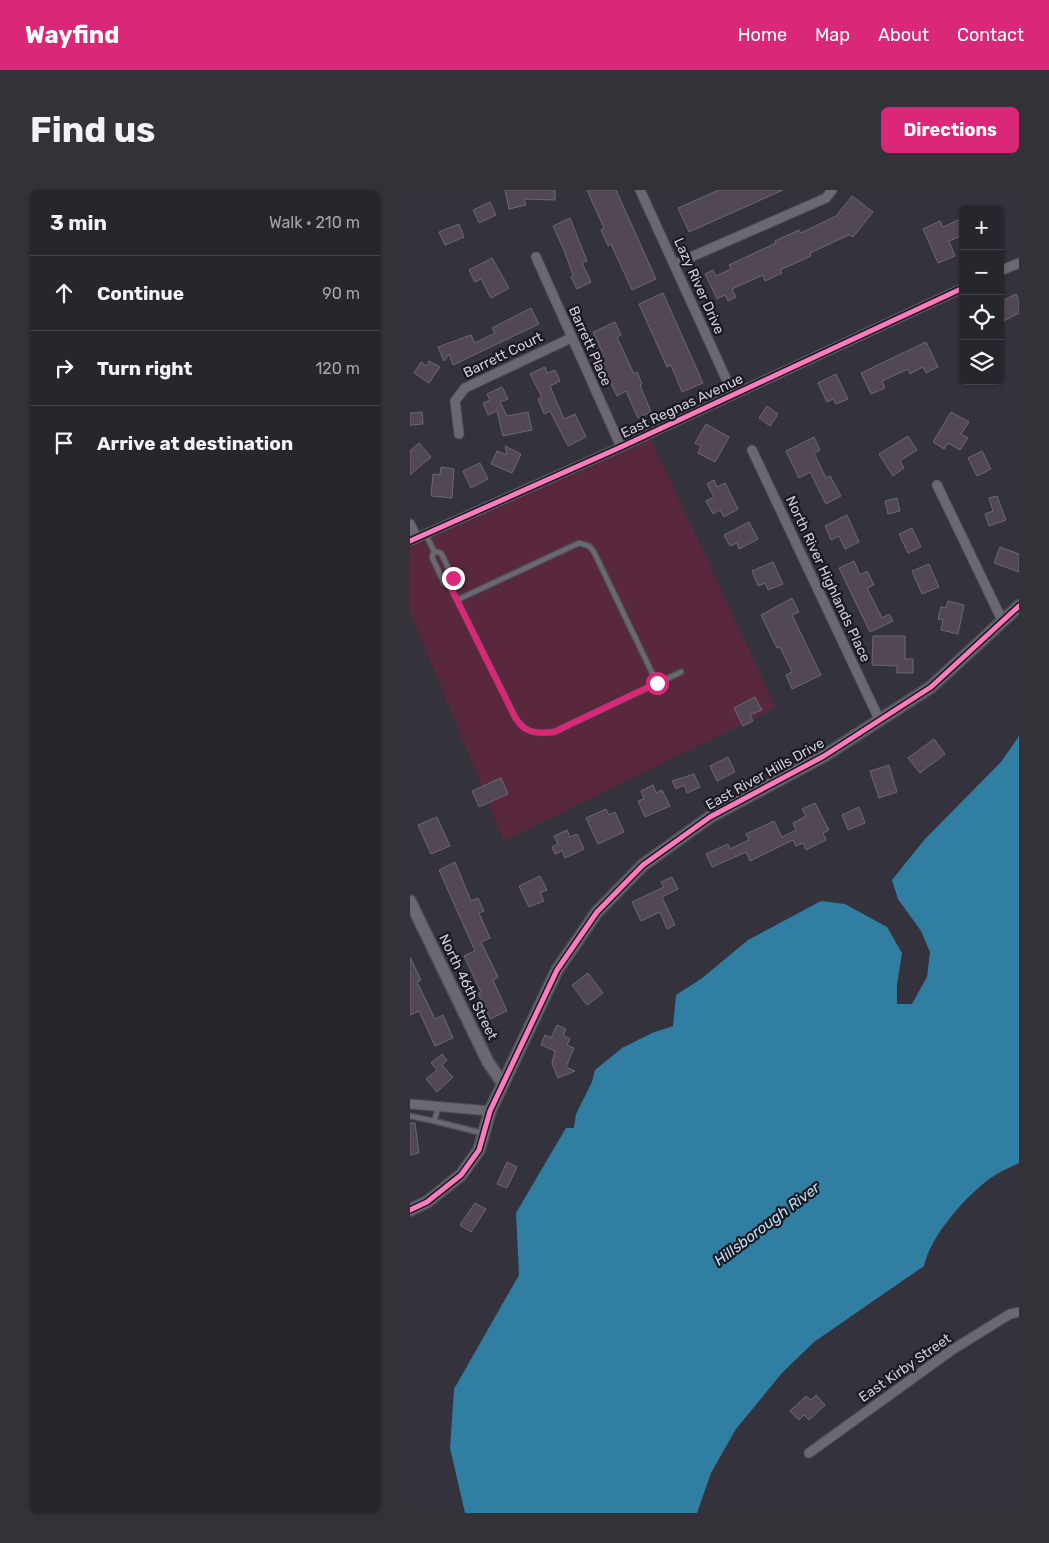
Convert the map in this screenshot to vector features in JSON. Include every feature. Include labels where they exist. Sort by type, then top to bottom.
[{"type":"street","name":"Lazy River Drive","points":[[640,190],[733,394]]},
{"type":"street","points":[[675,264],[826,198],[832,190]]},
{"type":"street","name":"Barrett Place","points":[[536,257],[621,447]]},
{"type":"street","points":[[1004,269],[1019,263]]},
{"type":"street","name":"East Regnas Avenue","points":[[417,537],[621,447],[959,290]]},
{"type":"street","name":"Barrett Court","points":[[458,434],[455,401],[465,388],[571,338]]},
{"type":"street","name":"North River Highlands Place","points":[[752,450],[880,721]]},
{"type":"street","points":[[937,486],[1003,622]]},
{"type":"street","points":[[410,524],[417,537]]},
{"type":"street","name":"East River Hills Drive","points":[[410,1210],[427,1202],[461,1175],[479,1150],[490,1111],[557,970],[597,912],[643,865],[710,816],[824,756],[931,687],[1019,606]]},
{"type":"street","name":"North 46th Street","points":[[410,901],[488,1062],[503,1084]]},
{"type":"street","points":[[410,1104],[490,1111]]},
{"type":"street","name":"East Kirby Street","points":[[810,1452],[952,1350],[1010,1314],[1019,1312]]},
{"type":"lane","points":[[417,537],[434,551],[441,553],[453,578],[450,586]]},
{"type":"lane","points":[[457,600],[579,542],[584,544],[594,552],[657,683]]},
{"type":"lane","points":[[434,551],[432,558],[444,583],[450,586],[520,726],[528,731],[540,734],[554,732],[681,672]]},
{"type":"lane","points":[[434,1121],[439,1106]]},
{"type":"lane","points":[[410,1116],[484,1133]]},
{"type":"shaded area","points":[[651,439],[776,708],[504,841],[410,611],[410,547]]},
{"type":"water","name":"Hillsborough River","points":[[1019,736],[1019,1163],[988,1180],[968,1197],[949,1219],[933,1243],[924,1266],[814,1342],[782,1373],[736,1429],[711,1473],[697,1513],[465,1513],[450,1448],[454,1389],[519,1275],[516,1213],[566,1128],[574,1128],[576,1114],[592,1082],[595,1070],[622,1048],[652,1033],[673,1026],[676,995],[701,979],[748,940],[821,901],[845,904],[887,927],[902,953],[897,985],[897,1004],[912,1004],[927,977],[930,952],[921,931],[898,899],[892,880],[925,839],[1001,762]]},
{"type":"building","points":[[505,190],[555,190],[555,200],[524,199],[526,205],[509,209]]},
{"type":"building","points":[[587,190],[616,190],[656,279],[632,290],[611,244],[608,246],[601,230],[604,228]]},
{"type":"building","points":[[719,190],[783,190],[689,232],[678,208]]},
{"type":"building","points":[[852,196],[873,212],[853,237],[849,235],[810,253],[811,256],[780,270],[782,273],[765,281],[763,275],[732,289],[736,297],[728,301],[725,295],[717,299],[705,274],[713,270],[716,276],[731,269],[729,265],[776,243],[775,241],[799,230],[801,233],[836,216]]},
{"type":"building","points":[[490,202],[496,215],[479,223],[473,210]]},
{"type":"building","points":[[570,218],[587,261],[582,263],[591,282],[577,289],[571,277],[573,275],[564,250],[553,226]]},
{"type":"building","points":[[959,220],[959,237],[949,241],[955,256],[938,263],[923,229],[940,221],[943,227]]},
{"type":"building","points":[[459,224],[464,237],[445,245],[439,232]]},
{"type":"building","points":[[492,258],[509,288],[491,298],[481,279],[475,282],[469,270]]},
{"type":"building","points":[[663,293],[703,383],[682,392],[671,365],[667,367],[639,304]]},
{"type":"building","points":[[1016,294],[1019,300],[1019,313],[1004,321],[1004,300]]},
{"type":"building","points":[[531,308],[539,324],[453,365],[449,354],[444,361],[438,347],[471,335],[475,343],[495,333],[492,328]]},
{"type":"building","points":[[615,322],[621,335],[617,337],[634,374],[637,372],[651,412],[638,418],[626,391],[617,396],[597,354],[602,352],[593,332]]},
{"type":"building","points":[[926,342],[938,367],[926,373],[923,367],[910,374],[908,369],[882,381],[885,388],[871,394],[861,373]]},
{"type":"building","points":[[429,361],[440,367],[429,383],[414,373],[421,362],[426,366]]},
{"type":"building","points":[[545,367],[547,373],[555,370],[560,381],[550,386],[564,419],[575,414],[586,437],[568,446],[550,411],[544,414],[538,399],[542,397],[530,374]]},
{"type":"building","points":[[836,374],[848,399],[836,404],[833,399],[827,402],[818,383]]},
{"type":"building","points":[[502,387],[508,399],[500,402],[507,416],[528,412],[532,430],[503,436],[497,411],[488,415],[483,403],[490,400],[487,394]]},
{"type":"building","points":[[767,406],[778,414],[770,426],[759,418]]},
{"type":"building","points":[[422,412],[423,424],[410,425],[410,413]]},
{"type":"building","points":[[951,412],[969,422],[961,434],[968,438],[960,450],[948,443],[944,449],[933,442]]},
{"type":"building","points":[[706,424],[729,437],[715,462],[698,453],[701,446],[695,443]]},
{"type":"building","points":[[908,436],[917,450],[900,461],[904,468],[893,476],[879,454]]},
{"type":"building","points":[[814,437],[820,450],[814,453],[826,478],[830,476],[841,496],[826,504],[810,472],[799,478],[786,451]]},
{"type":"building","points":[[419,443],[431,457],[410,475],[410,451]]},
{"type":"building","points":[[505,446],[521,454],[512,473],[491,464],[497,451],[507,455]]},
{"type":"building","points":[[982,451],[991,469],[977,476],[968,458]]},
{"type":"building","points":[[480,463],[488,479],[471,488],[463,471]]},
{"type":"building","points":[[441,467],[454,469],[452,498],[431,496],[433,474],[440,475]]},
{"type":"building","points":[[714,480],[717,487],[725,483],[738,509],[724,517],[720,510],[713,514],[706,501],[714,497],[707,484]]},
{"type":"building","points":[[997,496],[1006,520],[989,526],[985,514],[993,511],[989,498]]},
{"type":"building","points":[[897,498],[900,511],[888,514],[885,501]]},
{"type":"building","points":[[847,515],[859,542],[845,549],[839,536],[831,540],[825,526]]},
{"type":"building","points":[[749,522],[758,539],[739,549],[737,543],[730,546],[724,535]]},
{"type":"building","points":[[912,528],[921,547],[908,553],[899,534]]},
{"type":"building","points":[[1000,547],[1019,554],[1019,572],[994,563]]},
{"type":"building","points":[[854,561],[860,575],[867,571],[874,585],[867,588],[882,618],[889,614],[893,621],[870,632],[839,568]]},
{"type":"building","points":[[773,562],[783,584],[768,590],[765,583],[758,586],[752,571]]},
{"type":"building","points":[[929,564],[939,587],[922,594],[912,571]]},
{"type":"building","points":[[792,598],[799,612],[792,615],[821,675],[792,689],[786,675],[792,672],[780,647],[777,648],[761,615]]},
{"type":"building","points":[[948,601],[964,605],[958,634],[941,630],[943,620],[938,619],[941,607],[946,608]]},
{"type":"building","points":[[873,636],[905,636],[905,659],[913,659],[913,673],[897,673],[897,666],[872,665]]},
{"type":"building","points":[[755,697],[762,710],[750,715],[753,721],[743,726],[734,708]]},
{"type":"building","points":[[934,739],[945,754],[920,773],[908,758]]},
{"type":"building","points":[[728,757],[735,772],[717,781],[710,766]]},
{"type":"building","points":[[889,765],[897,792],[879,798],[870,771]]},
{"type":"building","points":[[694,774],[700,787],[687,793],[684,785],[676,789],[672,781]]},
{"type":"building","points":[[501,778],[508,794],[479,807],[472,791]]},
{"type":"building","points":[[653,785],[656,793],[662,790],[670,806],[645,817],[638,801],[644,799],[641,791]]},
{"type":"building","points":[[815,803],[829,830],[823,833],[826,840],[806,850],[803,843],[796,846],[793,840],[750,861],[746,852],[712,867],[706,854],[728,844],[730,849],[749,840],[746,834],[774,821],[782,837],[796,830],[793,823],[806,816],[802,809]]},
{"type":"building","points":[[859,807],[865,823],[848,830],[842,815]]},
{"type":"building","points":[[606,809],[609,815],[615,812],[624,832],[598,844],[586,818]]},
{"type":"building","points":[[437,817],[450,846],[431,854],[418,825]]},
{"type":"building","points":[[567,830],[570,837],[577,834],[584,849],[565,858],[562,851],[555,854],[552,847],[558,844],[554,836]]},
{"type":"building","points":[[455,862],[471,901],[478,898],[484,911],[479,913],[490,938],[481,942],[498,977],[493,980],[507,1011],[490,1019],[478,993],[481,992],[464,956],[475,951],[439,870]]},
{"type":"building","points":[[540,876],[547,890],[540,893],[544,901],[529,907],[519,886]]},
{"type":"building","points":[[672,877],[678,889],[662,897],[675,925],[667,929],[660,912],[641,921],[632,902],[664,887],[661,882]]},
{"type":"building","points":[[410,957],[421,980],[417,982],[435,1019],[443,1015],[453,1038],[435,1046],[419,1011],[410,1015]]},
{"type":"building","points":[[588,973],[603,993],[587,1005],[572,985]]},
{"type":"building","points":[[557,1025],[566,1029],[563,1035],[570,1039],[567,1045],[574,1048],[566,1067],[575,1071],[558,1078],[552,1063],[555,1051],[541,1045],[545,1035],[551,1038]]},
{"type":"building","points":[[442,1054],[447,1060],[442,1065],[453,1077],[437,1092],[426,1079],[437,1070],[431,1063]]},
{"type":"building","points":[[410,1123],[415,1123],[419,1153],[410,1155]]},
{"type":"building","points":[[507,1162],[517,1167],[507,1188],[497,1184]]},
{"type":"building","points":[[475,1203],[486,1209],[471,1232],[460,1225]]},
{"type":"building","points":[[816,1395],[825,1405],[809,1420],[804,1415],[799,1420],[790,1411],[806,1396],[811,1400]]},
{"type":"cycle path","points":[[410,541],[621,447],[959,290]]},
{"type":"cycle path","points":[[410,1210],[427,1202],[461,1175],[479,1150],[490,1111],[557,970],[597,912],[643,865],[710,817],[824,756],[931,687],[1019,606]]},
{"type":"route","points":[[453,578],[450,586],[515,717],[520,726],[528,731],[540,734],[554,732],[657,683]]}]
